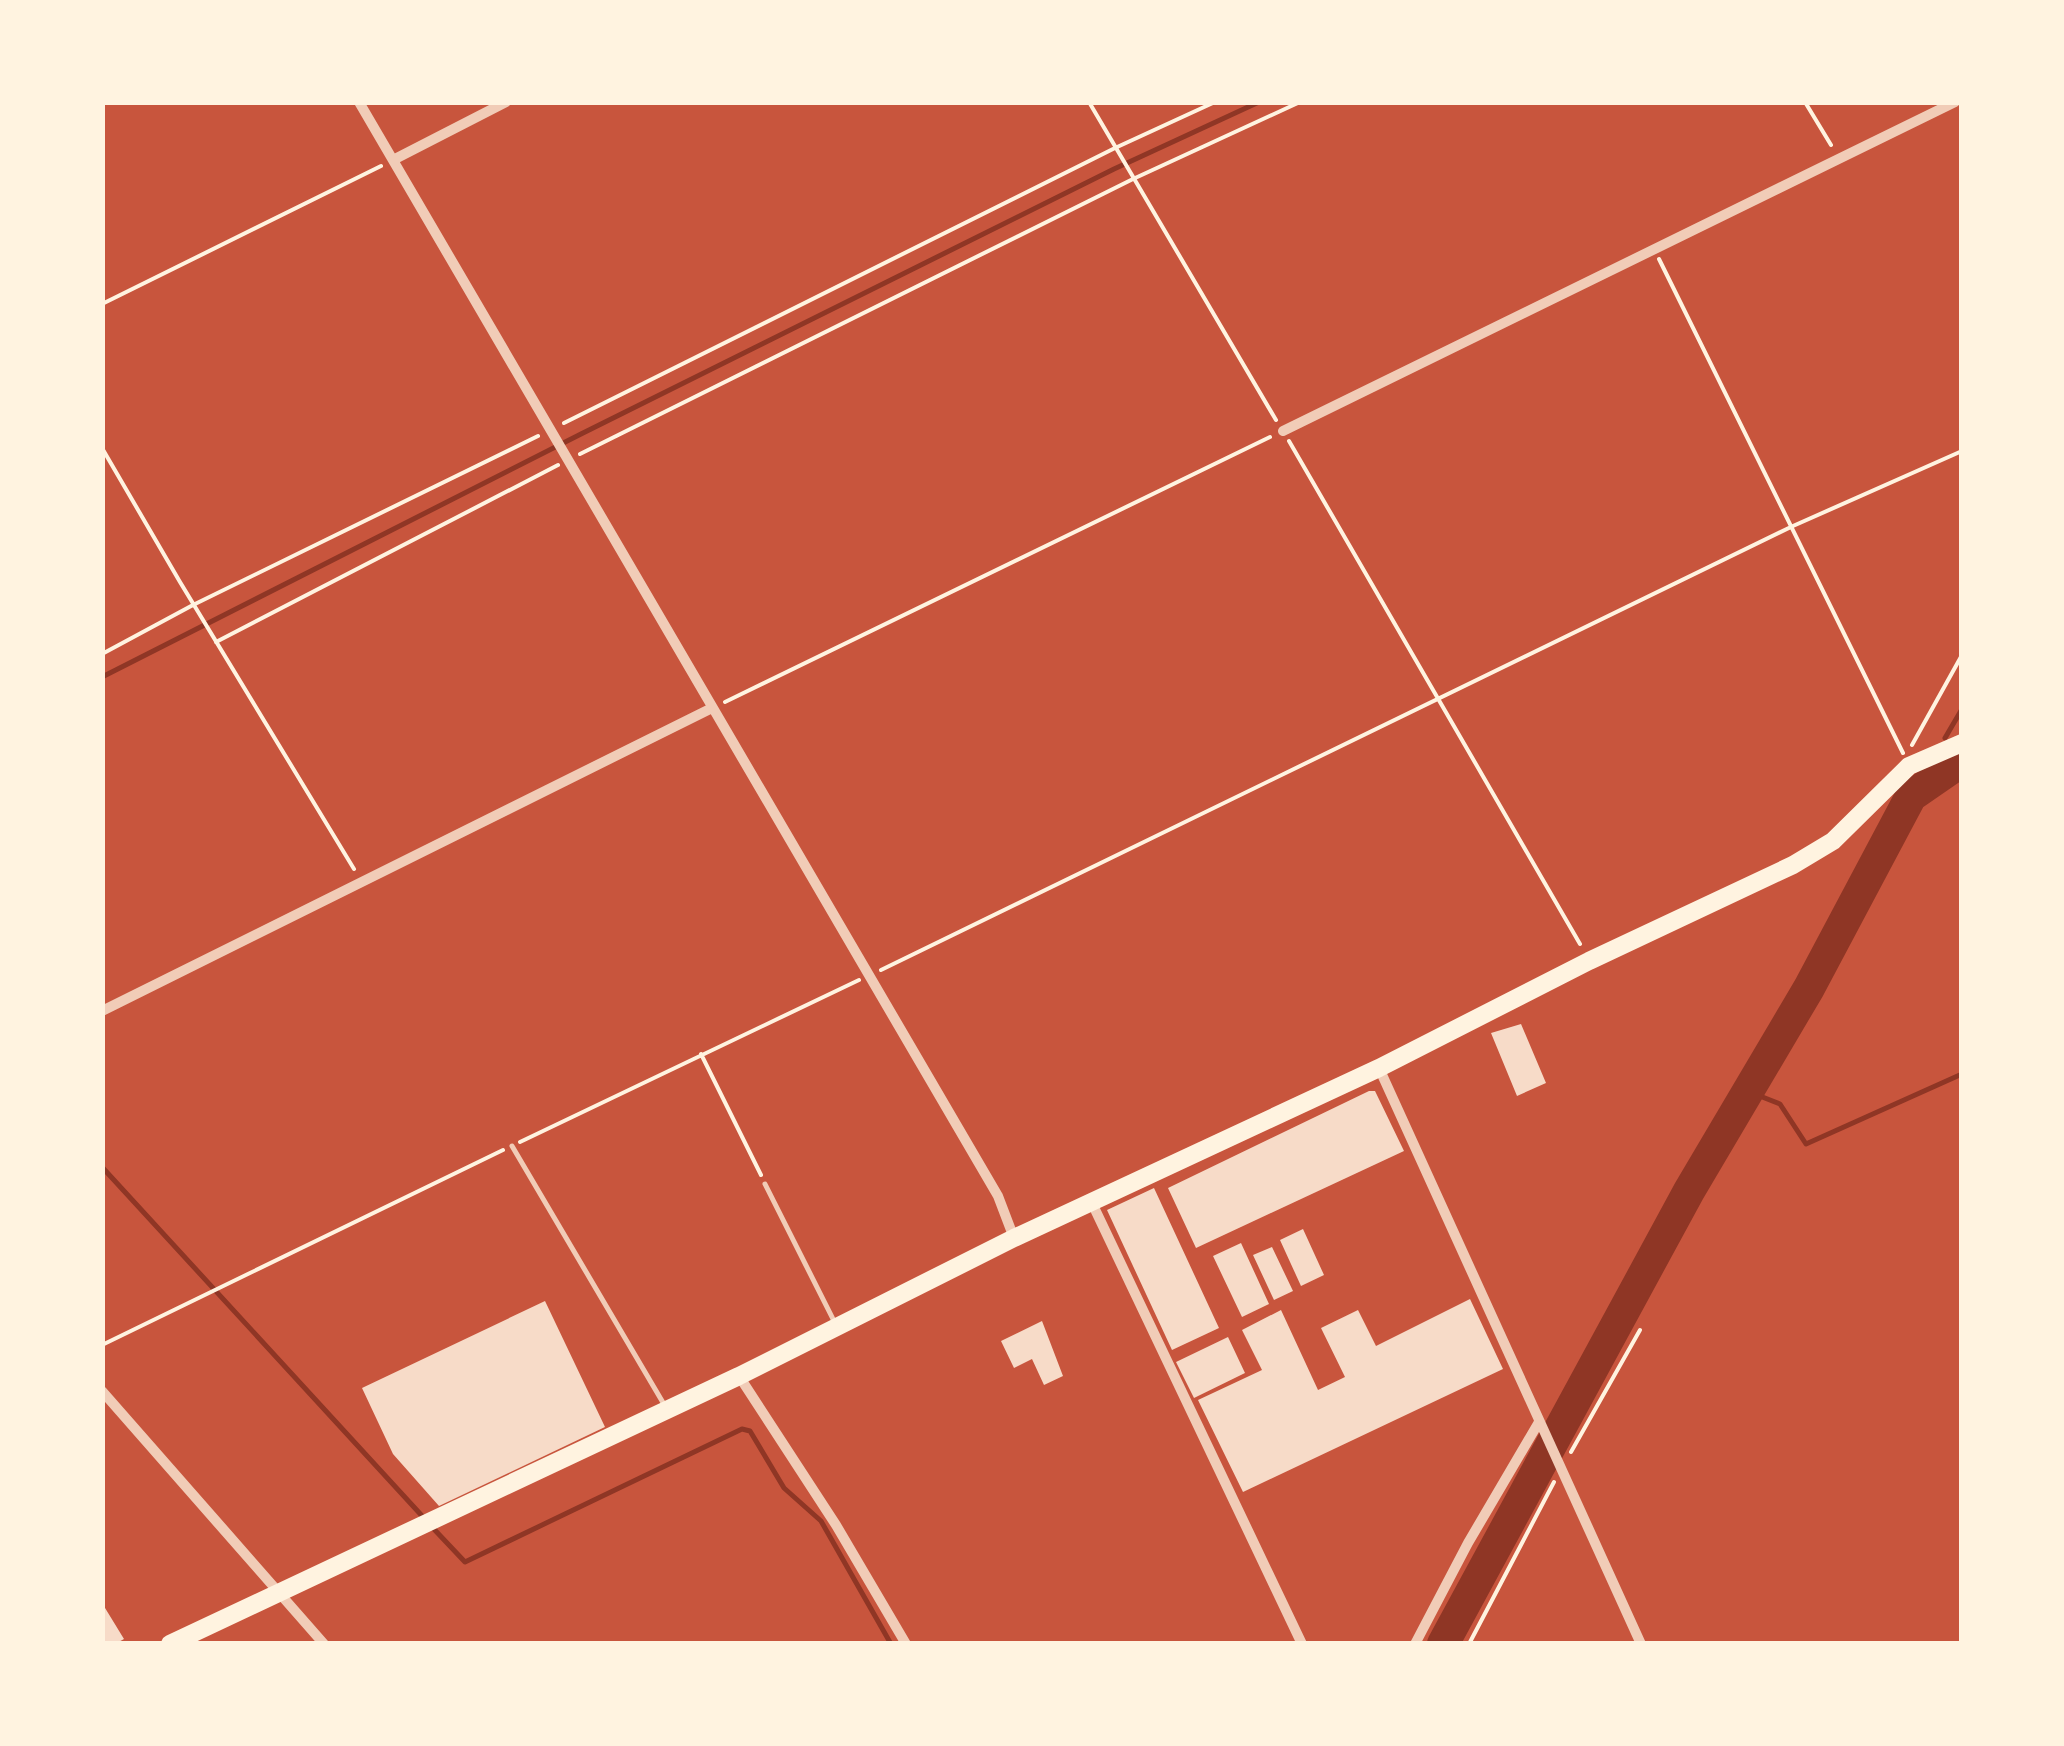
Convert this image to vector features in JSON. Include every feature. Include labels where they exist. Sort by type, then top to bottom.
[{"type":"main road","points":[[170,1644],[739,1376],[1014,1238],[1379,1068],[1807,857],[1833,841],[1909,766],[1962,743]]},
{"type":"street","points":[[359,102],[998,1196],[1014,1238]]},
{"type":"street","points":[[393,160],[506,102]]},
{"type":"street","points":[[1283,431],[1955,102]]},
{"type":"street","points":[[102,1011],[712,708]]},
{"type":"street","points":[[1379,1068],[1641,1644]]},
{"type":"street","points":[[1091,1201],[1302,1644]]},
{"type":"street","points":[[739,1376],[836,1525],[906,1644]]},
{"type":"street","points":[[102,1391],[324,1644]]},
{"type":"street","points":[[1415,1644],[1468,1544],[1541,1427]]},
{"type":"lane","points":[[512,1146],[668,1410]]},
{"type":"lane","points":[[766,1184],[836,1325]]},
{"type":"path","points":[[1089,102],[1590,961]]},
{"type":"path","points":[[102,654],[1115,148],[1215,102]]},
{"type":"path","points":[[216,642],[567,461],[1133,179],[1300,102]]},
{"type":"path","points":[[1805,102],[1839,158]]},
{"type":"path","points":[[102,304],[393,160]]},
{"type":"path","points":[[1655,250],[1906,758],[1962,655]]},
{"type":"path","points":[[712,708],[1283,431]]},
{"type":"path","points":[[102,448],[362,882]]},
{"type":"path","points":[[102,1345],[1793,526],[1962,451]]},
{"type":"path","points":[[701,1054],[766,1184]]},
{"type":"building","points":[[1521,1024],[1546,1083],[1517,1096],[1491,1033]]},
{"type":"building","points":[[1375,1091],[1404,1151],[1196,1248],[1168,1188]]},
{"type":"building","points":[[1154,1188],[1219,1328],[1172,1350],[1107,1210]]},
{"type":"building","points":[[1303,1229],[1324,1275],[1301,1286],[1280,1240]]},
{"type":"building","points":[[1241,1243],[1269,1304],[1242,1317],[1213,1256]]},
{"type":"building","points":[[1272,1247],[1293,1291],[1274,1300],[1253,1255]]},
{"type":"building","points":[[1470,1299],[1503,1369],[1243,1492],[1198,1400],[1262,1370],[1242,1330],[1281,1310],[1318,1390],[1345,1377],[1321,1328],[1358,1310],[1376,1346]]},
{"type":"building","points":[[545,1301],[605,1427],[439,1506],[393,1454],[362,1388]]},
{"type":"building","points":[[1042,1321],[1063,1376],[1044,1385],[1032,1359],[1014,1368],[1001,1341]]},
{"type":"building","points":[[1228,1337],[1245,1373],[1194,1398],[1176,1362]]},
{"type":"building","points":[[102,1603],[124,1639],[115,1644],[102,1644]]},
{"type":"waterway","points":[[102,677],[1114,169],[1259,102]]},
{"type":"waterway","points":[[1945,738],[1962,709]]},
{"type":"waterway","points":[[1953,767],[1962,763]]},
{"type":"waterway","points":[[1443,1644],[1689,1191],[1809,988],[1911,796],[1953,767]]},
{"type":"waterway","points":[[1747,1091],[1780,1104],[1806,1144],[1962,1074]]},
{"type":"waterway","points":[[102,1167],[424,1518]]},
{"type":"waterway","points":[[431,1526],[465,1562],[742,1429],[750,1431],[784,1488],[821,1521],[891,1644]]}]
